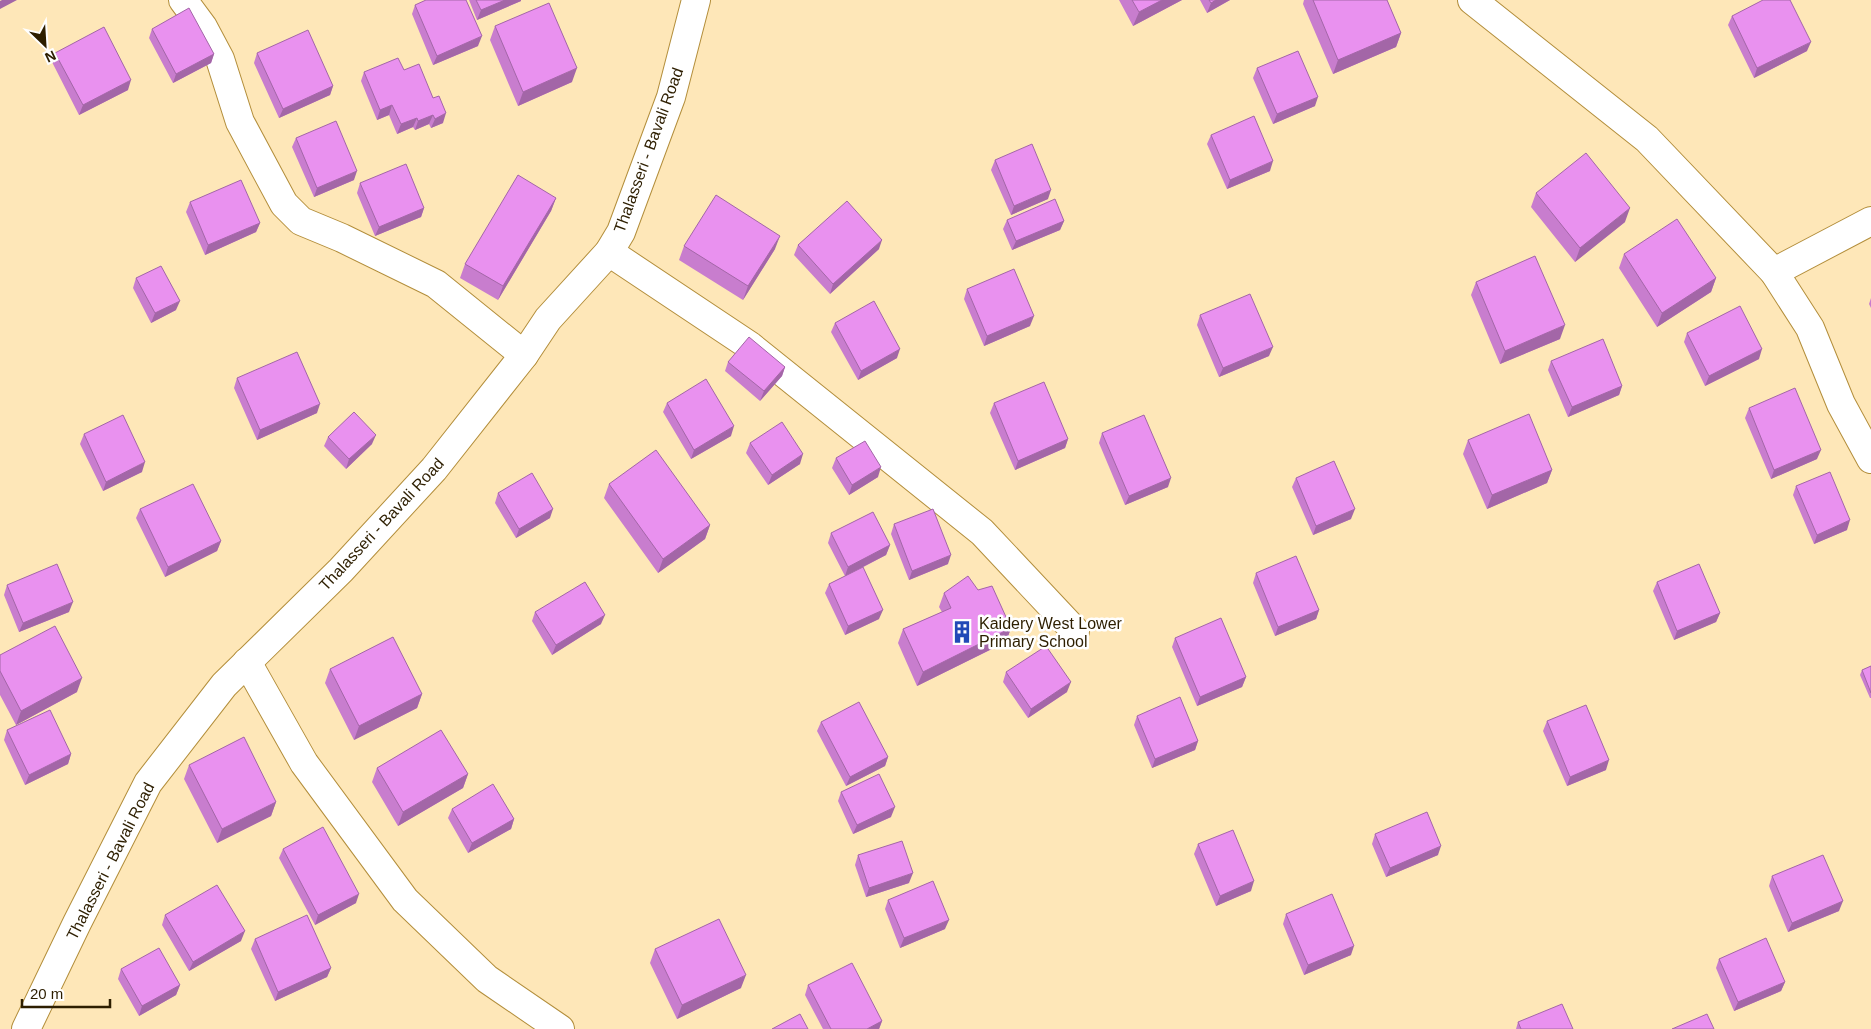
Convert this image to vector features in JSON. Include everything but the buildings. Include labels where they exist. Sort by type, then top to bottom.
[{"type":"street","points":[[183,0],[203,27],[220,59],[240,122],[284,204],[301,221],[342,238],[436,284],[524,355]]},
{"type":"street","name":"Thalasseri - Bavali Road","points":[[26,1029],[148,783],[224,685],[341,570],[434,469],[524,355],[548,319],[609,252],[621,232],[671,97],[696,0]]},
{"type":"street","points":[[1472,0],[1648,139],[1774,272],[1810,328],[1841,404],[1871,459]]},
{"type":"street","points":[[1774,272],[1871,221]]},
{"type":"street","points":[[609,252],[750,346],[982,532],[1075,632]]},
{"type":"street","points":[[247,662],[304,763],[406,900],[487,979],[560,1029]]},
{"type":"place","name":"Kaidery West Lower Primary School","points":[[962,632]]}]
